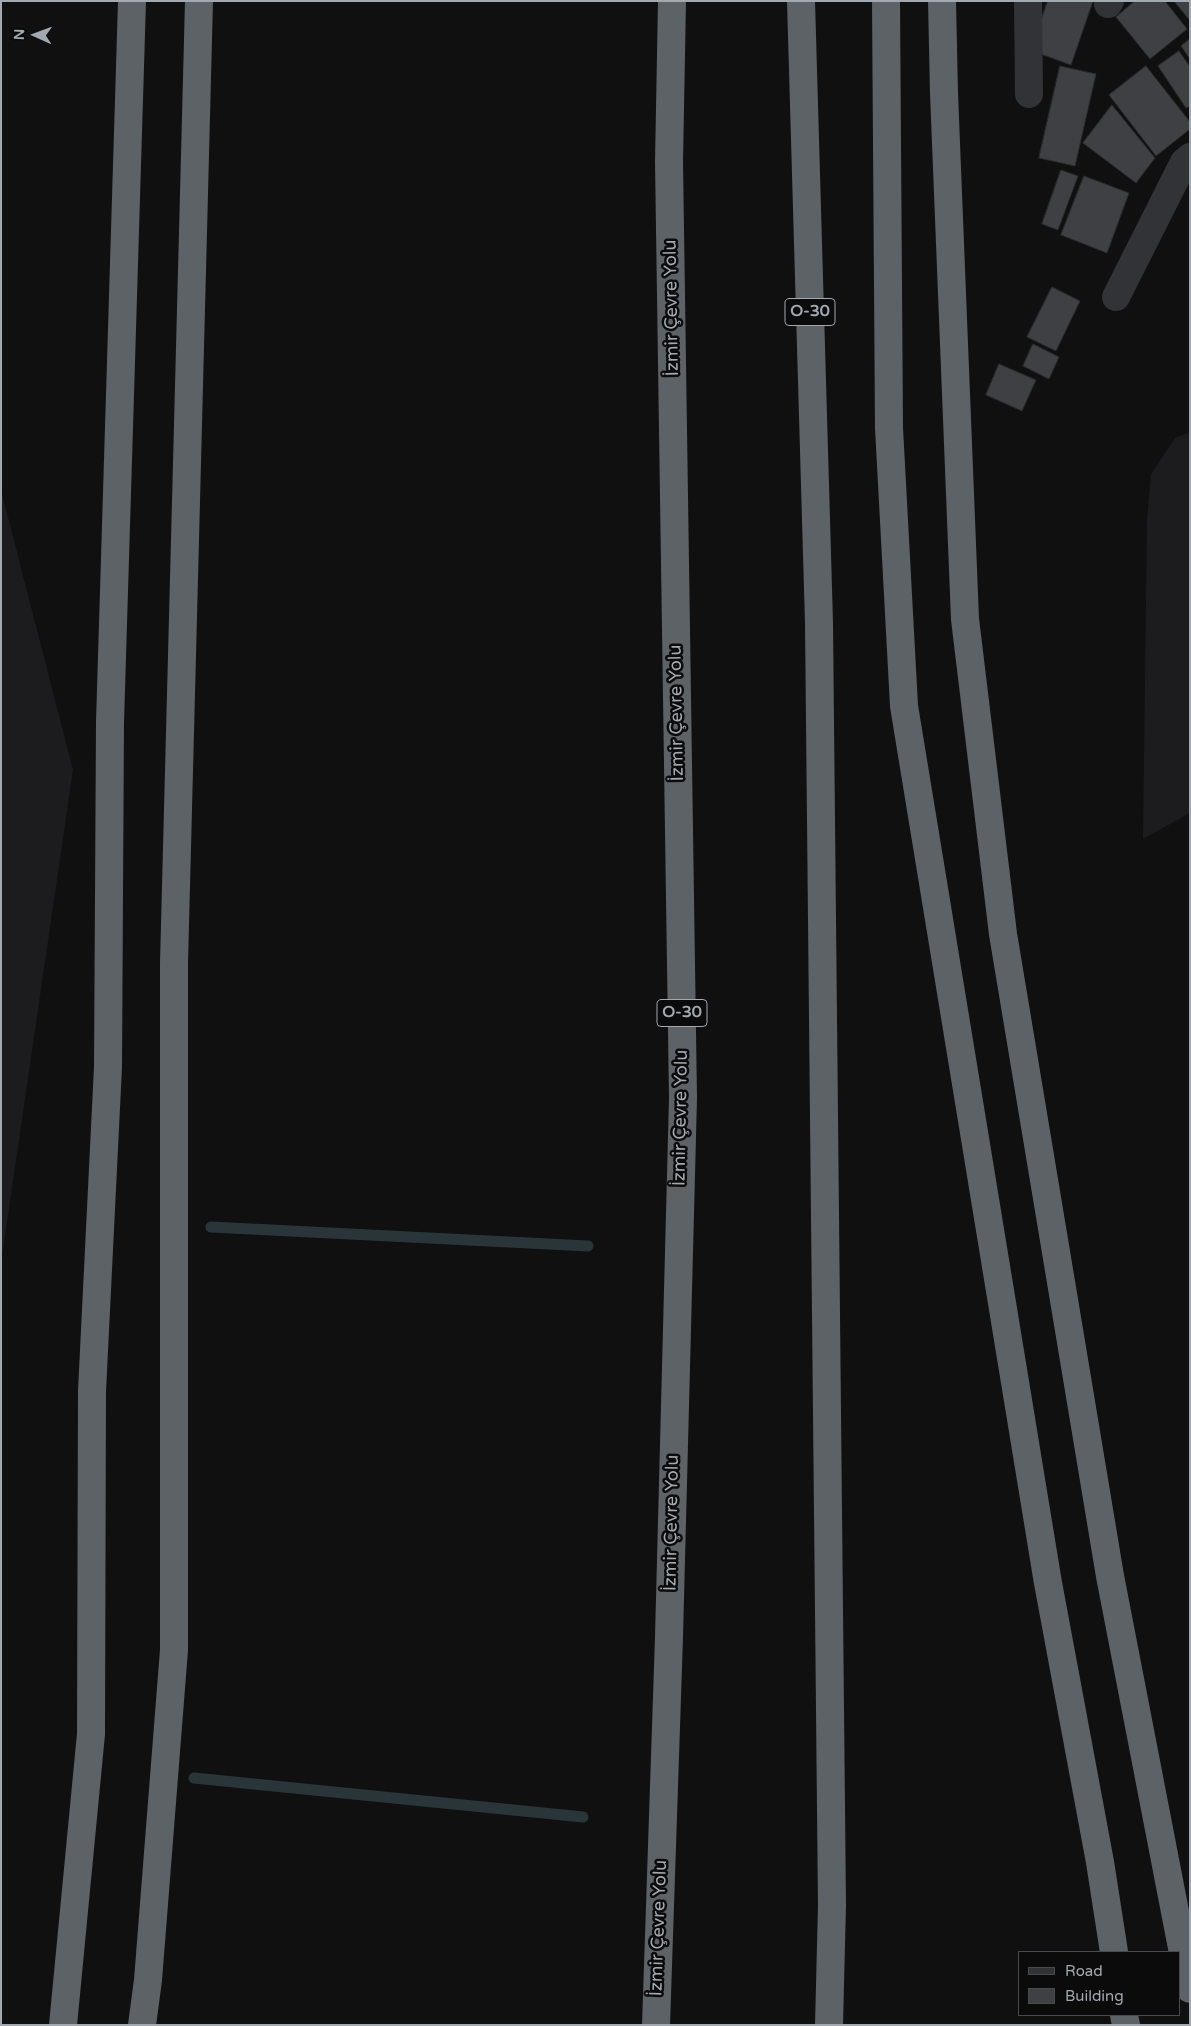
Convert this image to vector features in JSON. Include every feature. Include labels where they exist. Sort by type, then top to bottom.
[{"type":"highway","points":[[63,2025],[91,1734],[92,1391],[108,1067],[110,722],[132,1]]},
{"type":"highway","points":[[142,2025],[148,1980],[174,1650],[174,962],[199,1]]},
{"type":"highway","name":"İzmir Çevre Yolu","points":[[656,2025],[669,1637],[683,1098],[669,162],[672,1]]},
{"type":"highway","name":"O-30","points":[[801,1],[819,623],[832,1905],[829,2025]]},
{"type":"highway","points":[[886,1],[889,428],[904,706],[1048,1583],[1100,1862],[1114,1951]]},
{"type":"highway","points":[[942,1],[965,619],[1003,934],[1110,1576],[1190,1989]]},
{"type":"street","points":[[1028,1],[1029,94]]},
{"type":"street","points":[[1116,297],[1184,162],[1190,157]]},
{"type":"shaded area","points":[[1190,432],[1190,813],[1143,839],[1147,520],[1151,474],[1175,438]]},
{"type":"shaded area","points":[[1,490],[73,770],[1,1263]]},
{"type":"building","points":[[1048,1],[1093,1],[1071,65],[1030,50]]},
{"type":"building","points":[[1135,1],[1165,1],[1187,29],[1150,59],[1116,17]]},
{"type":"building","points":[[1174,1],[1190,1],[1190,19],[1189,19]]},
{"type":"building","points":[[1190,39],[1190,59],[1181,46]]},
{"type":"building","points":[[1179,51],[1190,67],[1190,106],[1186,108],[1158,66]]},
{"type":"building","points":[[1060,66],[1096,74],[1075,166],[1039,158]]},
{"type":"building","points":[[1146,66],[1190,122],[1190,129],[1156,156],[1109,95]]},
{"type":"building","points":[[1112,105],[1155,158],[1136,183],[1083,143]]},
{"type":"building","points":[[1061,170],[1078,176],[1058,230],[1042,224]]},
{"type":"building","points":[[1084,176],[1129,193],[1107,253],[1061,235]]},
{"type":"building","points":[[1052,287],[1080,301],[1056,351],[1027,337]]},
{"type":"building","points":[[1033,344],[1059,357],[1049,379],[1023,366]]},
{"type":"building","points":[[999,364],[1036,380],[1022,411],[986,395]]},
{"type":"waterway","points":[[211,1227],[588,1246]]},
{"type":"waterway","points":[[194,1778],[583,1817]]}]
